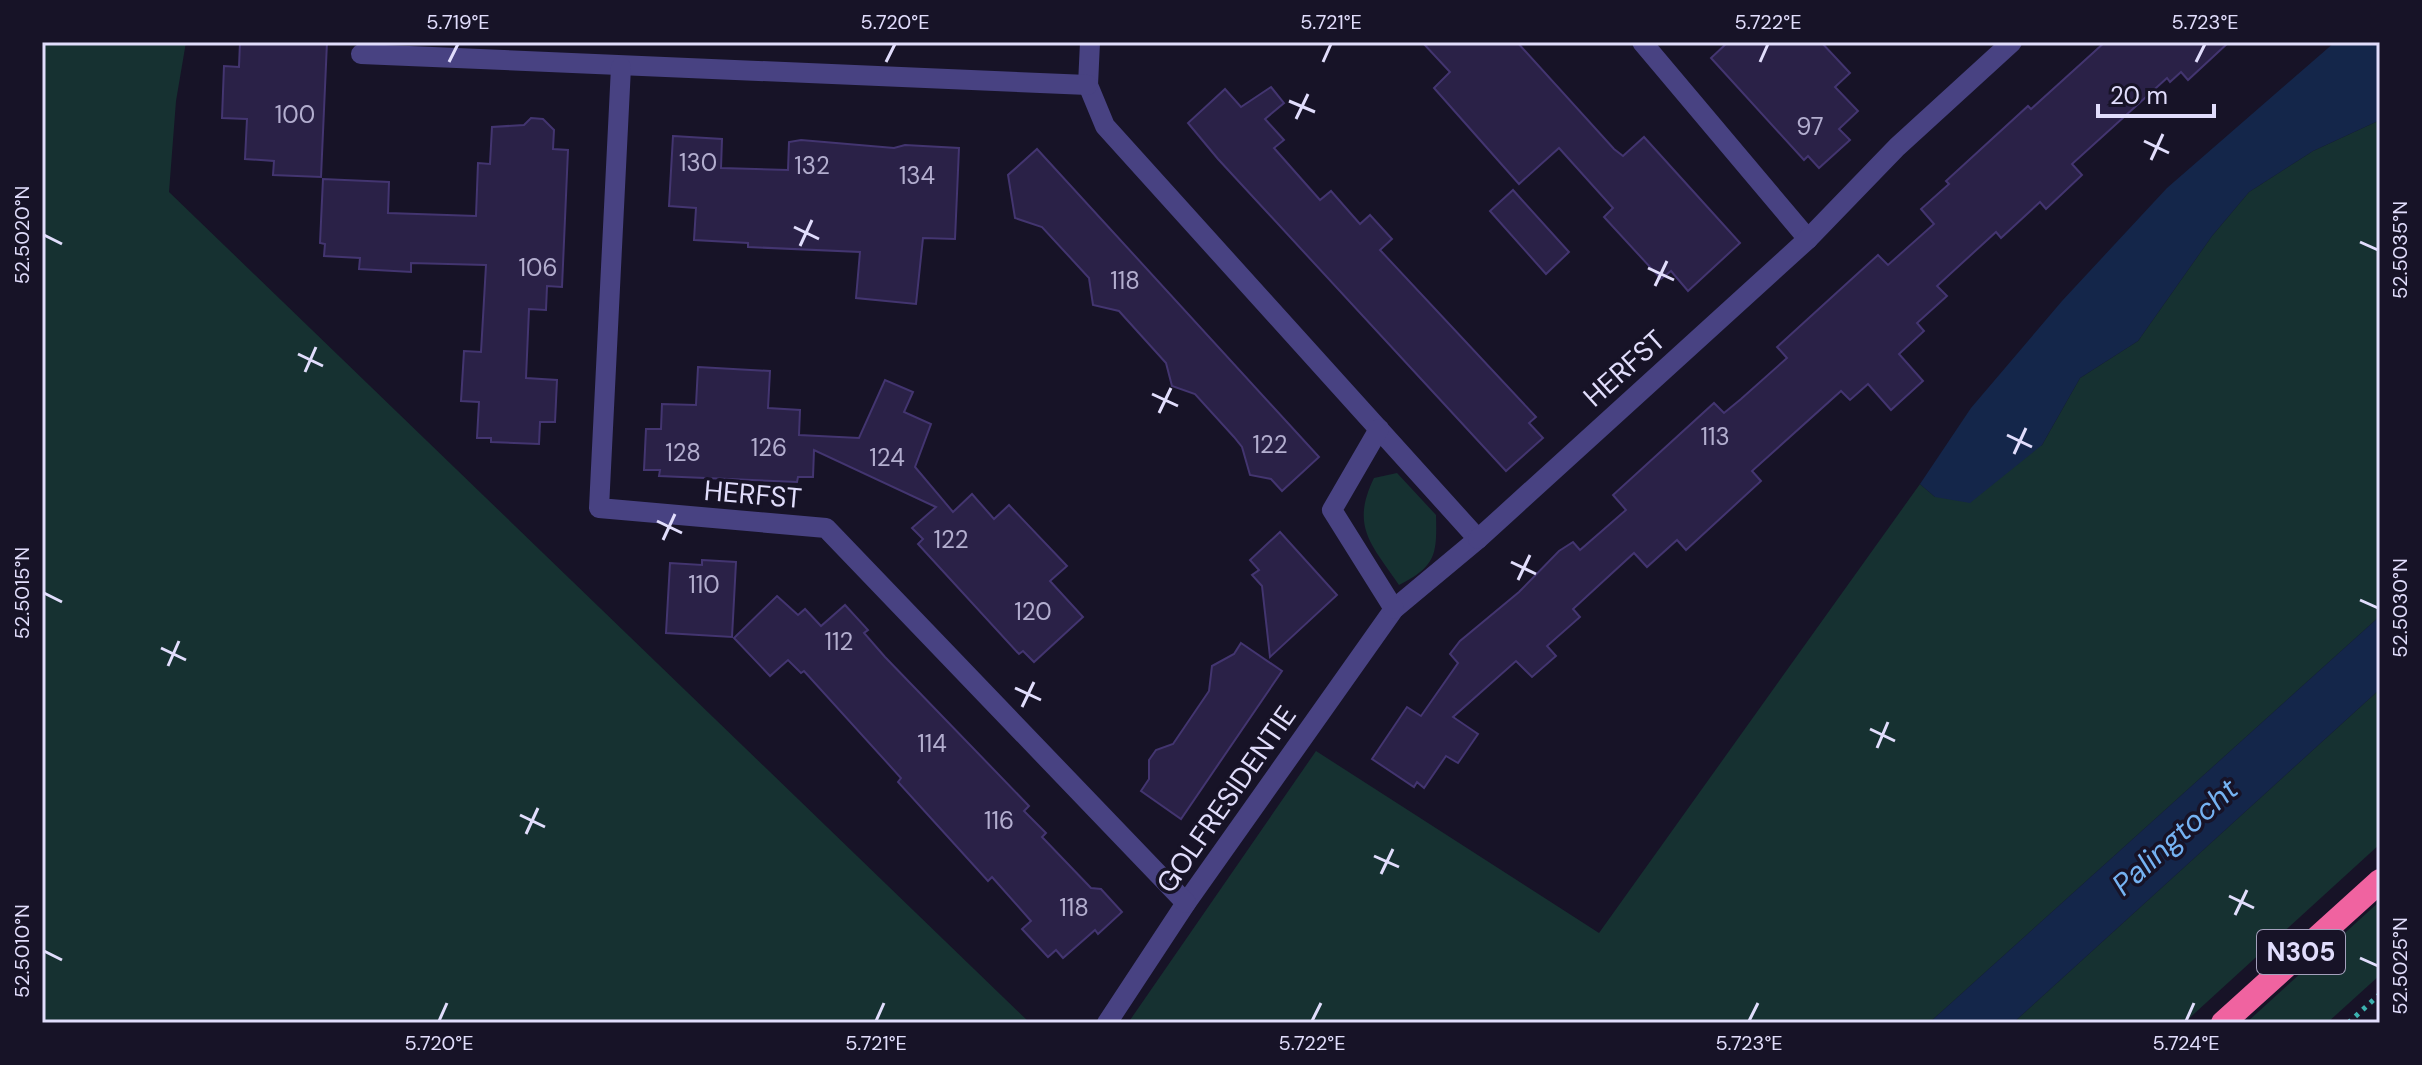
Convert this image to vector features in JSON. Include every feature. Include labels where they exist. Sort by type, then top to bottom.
[{"type":"highway","name":"N305","points":[[2223,1023],[2380,881]]},
{"type":"street","points":[[1090,42],[1088,85],[1105,126],[1478,539]]},
{"type":"street","points":[[1642,42],[1808,239]]},
{"type":"street","name":"HERFST","points":[[1478,539],[1808,239],[1897,147],[2012,42]]},
{"type":"street","points":[[361,54],[1088,85]]},
{"type":"street","name":"HERFST","points":[[621,67],[599,508],[826,528],[1186,903]]},
{"type":"street","points":[[1379,429],[1332,510],[1394,609]]},
{"type":"street","name":"GOLFRESIDENTIE","points":[[1107,1023],[1186,903],[1394,609],[1478,539]]},
{"type":"path","points":[[2348,1023],[2380,994]]},
{"type":"green space","points":[[42,42],[186,42],[176,101],[169,192],[1030,1023],[42,1023]]},
{"type":"green space","points":[[2380,120],[2380,616],[1929,1023],[1128,1023],[1316,751],[1599,933],[1920,484],[1935,497],[2042,445],[2080,378],[2138,341],[2212,236],[2249,192],[2313,151]]},
{"type":"green space","points":[[1397,473],[1436,515],[1432,558],[1421,572],[1399,585],[1373,546],[1364,523],[1367,495],[1374,478]]},
{"type":"green space","points":[[2380,689],[2380,844],[2184,1023],[2013,1023]]},
{"type":"green space","points":[[2380,901],[2380,975],[2327,1023],[2246,1023]]},
{"type":"water","points":[[2335,42],[2380,42],[2380,120],[2313,151],[2249,192],[2212,236],[2138,341],[2080,378],[2042,445],[1970,503],[1935,497],[1920,484],[1971,408],[2062,301],[2167,188]]},
{"type":"water","name":"Palingtocht","points":[[2380,616],[2380,689],[2013,1023],[1929,1023]]},
{"type":"building","points":[[240,42],[327,42],[321,177],[273,175],[274,161],[245,159],[247,119],[222,118],[224,66],[239,67]]},
{"type":"building","points":[[1422,42],[1517,42],[1614,149],[1623,156],[1644,137],[1740,243],[1688,291],[1671,271],[1661,279],[1604,217],[1613,208],[1559,148],[1519,184],[1434,88],[1450,72]]},
{"type":"building","points":[[1728,42],[1821,42],[1850,73],[1835,87],[1858,111],[1839,129],[1850,140],[1819,168],[1808,156],[1804,160],[1711,58]]},
{"type":"building","points":[[2105,42],[2229,42],[2188,80],[2181,72],[2170,82],[2167,78],[2072,164],[2082,175],[2046,209],[2040,202],[2001,238],[1996,232],[1937,286],[1947,296],[1917,323],[1924,331],[1899,354],[1923,381],[1891,410],[1868,384],[1850,400],[1841,391],[1752,471],[1761,481],[1686,550],[1677,540],[1647,567],[1634,553],[1573,609],[1580,617],[1547,646],[1556,656],[1532,677],[1516,661],[1453,717],[1478,734],[1458,763],[1446,756],[1424,788],[1417,782],[1414,787],[1372,759],[1407,707],[1421,716],[1458,663],[1450,654],[1460,641],[1519,592],[1559,551],[1573,542],[1580,550],[1626,510],[1613,495],[1714,403],[1724,413],[1787,358],[1777,347],[1878,255],[1888,265],[1934,224],[1921,209],[1949,184],[1946,181],[2028,106],[2031,109]]},
{"type":"building","points":[[1271,87],[1284,103],[1265,119],[1284,140],[1274,148],[1320,200],[1331,191],[1360,224],[1370,215],[1392,239],[1380,250],[1536,417],[1529,423],[1543,438],[1506,471],[1188,123],[1225,89],[1241,107]]},
{"type":"building","points":[[531,118],[543,119],[554,130],[553,149],[568,150],[562,287],[547,286],[546,310],[529,309],[526,378],[557,380],[555,422],[540,422],[539,444],[491,442],[491,438],[477,438],[479,402],[461,401],[464,351],[481,352],[486,265],[411,263],[411,272],[359,269],[360,258],[324,256],[325,244],[320,243],[323,179],[389,182],[388,213],[476,216],[478,163],[490,164],[492,127],[524,125]]},
{"type":"building","points":[[673,136],[722,139],[721,168],[788,170],[789,142],[801,140],[894,148],[905,145],[959,148],[955,239],[923,238],[916,304],[856,298],[860,252],[748,247],[748,243],[694,240],[696,208],[669,206]]},
{"type":"building","points":[[1037,149],[1319,457],[1282,491],[1271,479],[1250,475],[1242,447],[1195,394],[1172,386],[1166,363],[1119,311],[1093,305],[1089,278],[1042,227],[1015,218],[1008,175]]},
{"type":"building","points":[[1513,190],[1569,252],[1546,274],[1490,211]]},
{"type":"building","points":[[698,367],[770,371],[768,408],[800,410],[799,435],[859,438],[885,380],[913,392],[904,412],[931,424],[915,467],[953,512],[972,494],[994,519],[1009,505],[1067,566],[1050,581],[1083,617],[1034,662],[1023,651],[1019,654],[918,544],[923,539],[912,528],[936,507],[814,450],[813,477],[798,477],[797,482],[659,476],[660,470],[644,470],[646,429],[661,429],[662,404],[696,405]]},
{"type":"building","points":[[1280,532],[1337,595],[1270,657],[1262,586],[1252,575],[1259,570],[1250,560]]},
{"type":"building","points":[[702,560],[736,562],[732,637],[666,633],[670,563],[702,565]]},
{"type":"building","points":[[777,596],[798,615],[805,609],[821,626],[845,605],[868,630],[864,633],[885,657],[1029,806],[1024,811],[1046,833],[1042,837],[1091,888],[1101,889],[1122,912],[1098,934],[1095,930],[1063,958],[1056,950],[1048,957],[1022,929],[1031,921],[992,877],[988,881],[898,782],[901,778],[804,671],[801,673],[788,660],[770,676],[734,638]]},
{"type":"building","points":[[1241,643],[1282,671],[1181,819],[1141,791],[1149,779],[1149,760],[1156,750],[1173,744],[1209,691],[1212,666],[1234,654]]}]
